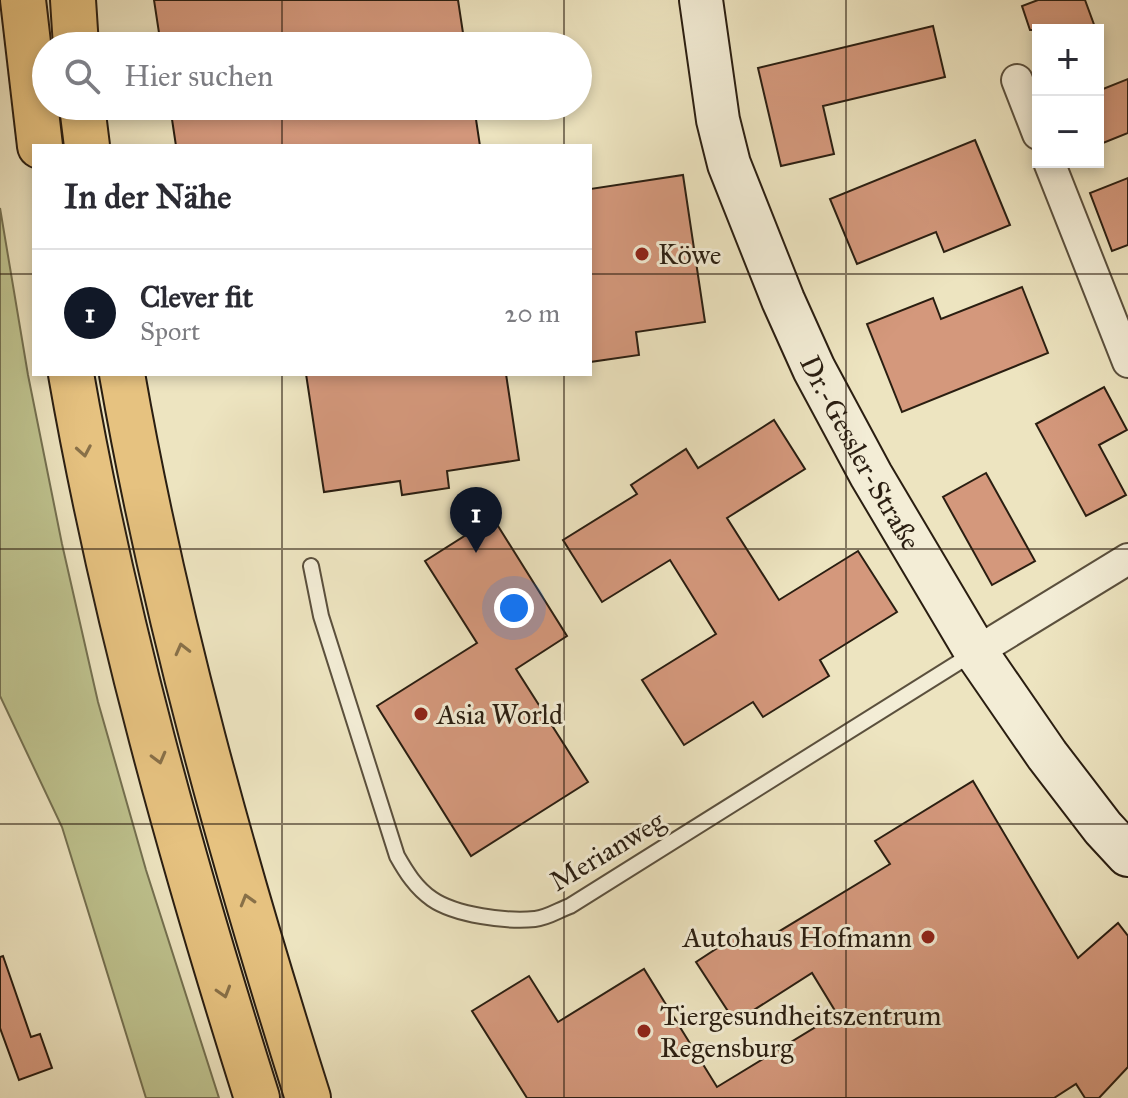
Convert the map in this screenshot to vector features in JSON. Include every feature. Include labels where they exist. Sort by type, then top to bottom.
[{"type":"highway","points":[[23,0],[32,77]]},
{"type":"highway","points":[[73,0],[75,32]]},
{"type":"highway","points":[[37,120],[40,144]]},
{"type":"highway","points":[[84,120],[87,144]]},
{"type":"highway","points":[[71,376],[88,471],[119,603],[186,864],[257,1098]]},
{"type":"highway","points":[[122,376],[139,474],[226,827],[308,1098]]},
{"type":"highway","points":[[269,975],[315,1045],[333,1098]]},
{"type":"street","name":"Dr.-Gessler-Straße","points":[[701,0],[718,120],[729,164],[788,313],[814,369],[871,475],[976,652],[1047,755],[1128,855]]},
{"type":"street","points":[[1017,80],[1032,119]]},
{"type":"street","points":[[1051,168],[1128,362]]},
{"type":"street","points":[[976,652],[1128,559]]},
{"type":"lane","name":"Merianweg","points":[[311,566],[321,616],[397,856],[410,879],[432,899],[454,910],[514,920],[539,919],[570,906],[976,652]]},
{"type":"green space","points":[[0,208],[28,375],[98,702],[146,870],[219,1098],[146,1098],[62,827],[0,696]]},
{"type":"building","points":[[154,0],[458,0],[463,32],[159,32]]},
{"type":"building","points":[[1038,0],[1085,0],[1094,24],[1032,24],[1030,30],[1022,6]]},
{"type":"building","points":[[933,26],[945,77],[823,106],[834,154],[781,166],[758,68]]},
{"type":"building","points":[[1128,79],[1128,133],[1104,143],[1104,96],[1104,89]]},
{"type":"building","points":[[172,120],[476,120],[480,144],[176,144]]},
{"type":"building","points":[[975,140],[1010,225],[944,252],[936,232],[857,264],[830,199]]},
{"type":"building","name":"Köwe","points":[[683,175],[705,322],[636,332],[639,355],[592,362],[592,189]]},
{"type":"building","points":[[1128,178],[1128,245],[1112,251],[1090,193]]},
{"type":"building","points":[[1022,287],[1048,353],[902,412],[867,324],[933,298],[941,319]]},
{"type":"building","points":[[306,376],[506,376],[519,460],[447,471],[449,488],[402,495],[400,481],[324,492]]},
{"type":"building","points":[[1104,387],[1127,430],[1099,445],[1126,495],[1086,516],[1036,424]]},
{"type":"building","points":[[774,420],[805,469],[727,518],[779,600],[858,551],[897,612],[820,660],[829,676],[763,717],[753,702],[684,745],[642,680],[716,634],[670,560],[602,602],[563,540],[637,494],[631,485],[686,449],[698,468]]},
{"type":"building","points":[[986,473],[1035,561],[992,585],[943,497]]},
{"type":"building","points":[[493,518],[567,636],[516,669],[588,782],[471,856],[377,706],[477,643],[425,561]]},
{"type":"building","name":"Autohaus Hofmann","points":[[973,781],[1078,958],[1118,923],[1128,936],[1128,1067],[1099,1098],[1085,1098],[1076,1084],[1054,1098],[527,1098],[472,1011],[529,976],[558,1022],[644,969],[717,1087],[837,1014],[812,973],[735,1022],[696,962],[745,930],[755,946],[890,864],[875,841]]},
{"type":"building","points":[[3,956],[31,1037],[40,1034],[52,1068],[19,1080],[0,1028],[0,957]]},
{"type":"place","name":"Köwe","points":[[642,254]]},
{"type":"place","name":"Clever fit","points":[[476,553]]},
{"type":"place","name":"Asia World","points":[[421,714]]},
{"type":"place","name":"Autohaus Hofmann","points":[[928,937]]},
{"type":"place","name":"Tiergesundheitszentrum Regensburg","points":[[644,1031]]}]
